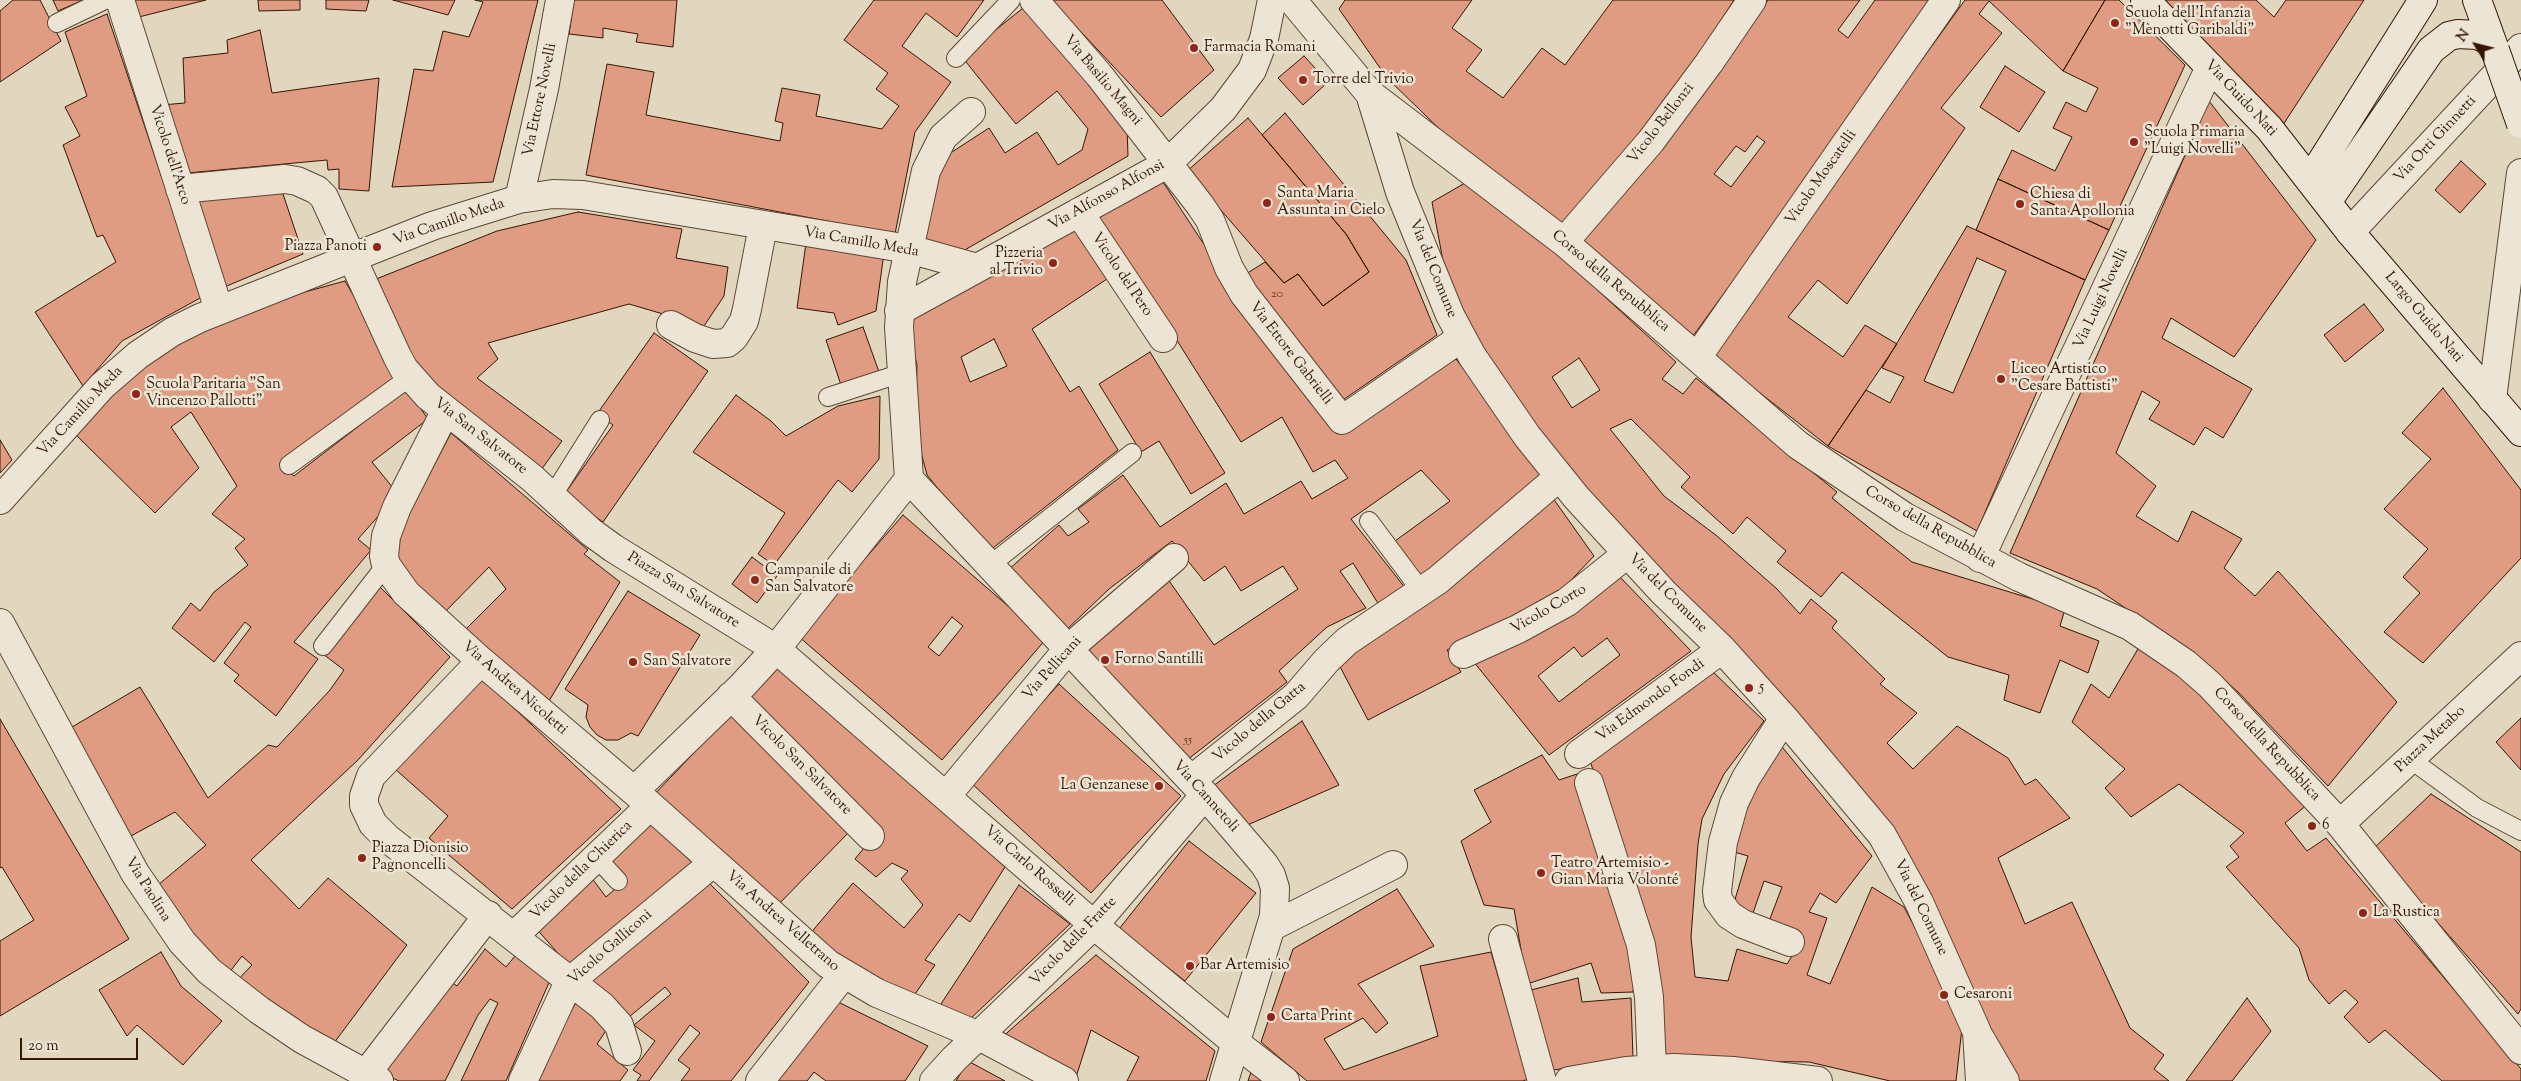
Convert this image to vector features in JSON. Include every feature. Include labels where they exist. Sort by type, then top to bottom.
[{"type":"street","name":"Vicolo dell'Arco","points":[[120,0],[219,310]]},
{"type":"street","name":"Via Ettore Novelli","points":[[519,199],[548,72],[560,0]]},
{"type":"street","name":"Via Basilio Magni","points":[[1034,0],[1099,75],[1167,164]]},
{"type":"street","name":"Via Alfonso Alfonsi","points":[[899,311],[1167,164],[1223,108],[1252,70],[1262,48],[1272,0]]},
{"type":"street","name":"Corso della Repubblica","points":[[1292,0],[1370,94],[1564,242],[1698,356],[1775,425],[1822,461],[1905,517],[1980,558],[2130,626],[2173,654],[2210,685],[2340,824],[2520,1046]]},
{"type":"street","name":"Vicolo Bellonzi","points":[[1564,242],[1661,128],[1752,0]]},
{"type":"street","name":"Vicolo Moscatelli","points":[[1698,356],[1946,0]]},
{"type":"street","name":"Via Guido Nati","points":[[2145,0],[2269,128],[2310,180]]},
{"type":"street","points":[[2310,180],[2423,0]]},
{"type":"street","points":[[2477,0],[2502,46],[2521,124]]},
{"type":"street","points":[[2327,202],[2431,50],[2449,36],[2458,34],[2477,35],[2502,46]]},
{"type":"street","name":"Via Orti Ginnetti","points":[[2350,232],[2502,46]]},
{"type":"street","name":"Via Luigi Novelli","points":[[1980,558],[2210,67]]},
{"type":"street","name":"Via del Comune","points":[[1370,94],[1400,192],[1440,292],[1461,338],[1483,374],[1559,477],[1627,554],[1722,649],[1784,718],[1869,819],[1894,854],[1919,902],[1977,1032],[1980,1081]]},
{"type":"street","points":[[909,479],[899,311],[902,282],[926,170],[930,160],[944,137],[970,112]]},
{"type":"street","name":"Via Ettore Gabrielli","points":[[1167,164],[1210,220],[1229,268],[1244,294],[1342,420],[1461,338]]},
{"type":"street","points":[[2492,399],[2521,173]]},
{"type":"street","points":[[180,189],[285,179],[309,185],[324,197],[352,258]]},
{"type":"street","name":"Largo Guido Nati","points":[[2310,180],[2350,232],[2521,432]]},
{"type":"street","name":"Via Camillo Meda","points":[[0,500],[102,386],[125,366],[172,332],[219,310],[352,258],[446,222],[519,199],[553,194],[583,195],[909,250],[977,268]]},
{"type":"street","name":"Vicolo del Pero","points":[[1079,212],[1163,338]]},
{"type":"street","points":[[671,325],[695,338],[713,344],[727,343],[734,338],[744,321],[763,226]]},
{"type":"street","name":"Via San Salvatore","points":[[352,258],[393,348],[410,377],[446,412],[553,495],[591,532]]},
{"type":"street","points":[[386,565],[384,548],[393,516],[446,412]]},
{"type":"street","name":"Vicolo della Gatta","points":[[1198,788],[1285,706],[1348,641],[1422,592],[1559,477]]},
{"type":"street","name":"Via Cannetoli","points":[[909,479],[1198,788],[1264,864],[1271,875],[1275,888],[1276,902],[1271,927],[1224,1081]]},
{"type":"street","name":"Vicolo della Chierica","points":[[514,936],[596,857],[642,799],[731,696],[776,648],[909,479]]},
{"type":"street","name":"Piazza San Salvatore","points":[[591,532],[613,548],[776,648]]},
{"type":"street","name":"Vicolo Corto","points":[[1463,654],[1518,629],[1567,602],[1627,554]]},
{"type":"street","name":"Via Pellicani","points":[[947,795],[1068,649],[1174,558]]},
{"type":"street","name":"Via Andrea Nicoletti","points":[[386,565],[406,593],[481,661],[642,799]]},
{"type":"street","name":"Via Paolina","points":[[0,623],[135,873],[169,926],[209,971],[240,996],[302,1039],[373,1078]]},
{"type":"street","name":"Via Carlo Rosselli","points":[[776,648],[1094,925],[1236,1044],[1284,1081]]},
{"type":"street","name":"Via Edmondo Fondi","points":[[1579,754],[1722,649]]},
{"type":"street","name":"Piazza Metabo","points":[[2340,824],[2521,656]]},
{"type":"street","points":[[481,661],[371,776],[364,796],[364,806],[373,824],[387,838],[488,915],[611,1015],[619,1025],[627,1051]]},
{"type":"street","name":"Vicolo San Salvatore","points":[[731,696],[870,836]]},
{"type":"street","points":[[1784,718],[1746,778],[1734,803],[1723,842],[1717,891],[1718,900],[1729,916],[1790,942]]},
{"type":"street","points":[[1589,783],[1641,945],[1649,997],[1652,1069]]},
{"type":"street","name":"Vicolo delle Fratte","points":[[934,1081],[1094,925],[1198,788]]},
{"type":"street","name":"Via Andrea Velletrano","points":[[642,799],[814,953],[843,974],[877,993],[979,1036],[1064,1081]]},
{"type":"street","name":"Vicolo Galliconi","points":[[523,1081],[569,982],[713,862]]},
{"type":"street","points":[[1271,927],[1393,864]]},
{"type":"street","points":[[373,1078],[488,915]]},
{"type":"street","points":[[1503,939],[1542,1081]]},
{"type":"street","points":[[760,1081],[843,974]]},
{"type":"street","points":[[1977,1032],[2006,1081]]},
{"type":"street","points":[[1569,1081],[1599,1075],[1652,1069],[1733,1070],[1818,1081]]},
{"type":"lane","points":[[57,23],[105,0]]},
{"type":"lane","points":[[956,58],[1011,0]]},
{"type":"lane","points":[[828,397],[902,373]]},
{"type":"lane","points":[[289,466],[410,377]]},
{"type":"lane","points":[[553,495],[600,420]]},
{"type":"lane","points":[[990,566],[1132,452]]},
{"type":"lane","points":[[1369,521],[1422,592]]},
{"type":"lane","points":[[323,646],[386,565]]},
{"type":"lane","points":[[2410,759],[2477,808],[2521,831]]},
{"type":"lane","points":[[596,857],[618,881]]},
{"type":"building","points":[[13,0],[40,0],[61,41],[0,82],[0,11]]},
{"type":"building","points":[[53,0],[83,0],[58,11]]},
{"type":"building","points":[[130,0],[206,0],[135,18]]},
{"type":"building","points":[[258,0],[300,0],[300,10],[259,11]]},
{"type":"building","points":[[326,0],[369,0],[366,11],[326,9]]},
{"type":"building","points":[[393,0],[455,0],[448,15]]},
{"type":"building","points":[[475,0],[538,0],[493,182],[392,187],[414,69],[433,71],[443,31],[469,37],[483,2]]},
{"type":"building","points":[[574,0],[677,0],[673,47],[636,42],[638,34],[603,28],[603,38],[569,34]]},
{"type":"building","points":[[874,0],[984,0],[957,37],[926,13],[902,46],[951,82],[915,132],[895,234],[586,175],[607,64],[654,72],[646,115],[780,141],[783,123],[775,121],[782,88],[820,95],[816,116],[882,129],[899,106],[876,89],[888,73],[844,40]]},
{"type":"building","points":[[1051,0],[1162,0],[1214,70],[1161,117]]},
{"type":"building","points":[[1345,0],[1472,0],[1452,28],[1482,50],[1466,71],[1503,98],[1542,48],[1565,65],[1613,0],[1734,0],[1681,83],[1563,232],[1456,145],[1387,78],[1339,9]]},
{"type":"building","points":[[1768,0],[1860,0],[1838,30],[1848,38],[1875,0],[1937,0],[1693,336],[1579,244],[1714,79]],"holes":[[[1757,136],[1765,142],[1731,187],[1714,174],[1736,146],[1745,152]]]},
{"type":"building","points":[[1965,0],[2105,0],[2063,71],[1989,1],[1979,14],[2002,33],[1941,108],[1965,128],[1847,304],[1818,280],[1788,317],[1843,357],[1865,325],[1897,344],[1828,446],[1710,354]]},
{"type":"building","points":[[2105,0],[2119,0],[2185,65],[2109,230],[1998,179],[2012,150],[2055,171],[2072,137],[2053,128],[2066,102],[2086,112],[2098,88],[2063,71]]},
{"type":"building","points":[[2156,0],[2256,0],[2274,17],[2286,0],[2364,0],[2281,128]]},
{"type":"building","points":[[1028,4],[1127,126],[1128,156],[963,251],[921,244],[935,163],[989,128],[1005,153],[1037,132],[1058,165],[1082,150],[1088,129],[1057,91],[1016,124],[962,57]]},
{"type":"building","points":[[107,14],[202,297],[122,341],[83,386],[35,312],[116,262],[103,235],[97,237],[63,145],[80,136],[65,107],[87,96],[65,32]]},
{"type":"building","points":[[260,30],[272,93],[379,78],[369,191],[339,189],[339,169],[328,170],[327,160],[187,173],[161,105],[185,103],[183,58],[228,53],[227,40]]},
{"type":"building","name":"Torre del Trivio","points":[[1304,56],[1328,82],[1303,105],[1278,78]]},
{"type":"building","points":[[2005,66],[2045,92],[2019,132],[1980,107]]},
{"type":"building","points":[[2209,101],[2316,240],[2234,357],[2171,318],[2162,338],[2252,389],[2223,438],[2205,427],[2194,445],[2149,419],[2160,402],[2142,391],[2116,453],[2156,486],[2136,516],[2178,542],[2192,511],[2242,539],[2224,568],[2255,596],[2278,571],[2397,702],[2328,786],[2238,692],[2197,656],[2097,589],[2010,553]]},
{"type":"building","points":[[1285,113],[1406,260],[1437,335],[1340,402],[1246,274],[1265,262],[1284,283],[1298,274],[1323,306],[1369,272],[1346,234],[1262,135]]},
{"type":"building","name":"Santa Maria Assunta in Cielo","points":[[1248,118],[1346,234],[1369,272],[1323,306],[1298,274],[1284,283],[1187,171]]},
{"type":"building","points":[[2461,161],[2486,184],[2460,213],[2435,190]]},
{"type":"building","points":[[1159,176],[1269,343],[1338,431],[1456,359],[1547,478],[1422,578],[1395,541],[1450,501],[1421,470],[1351,519],[1406,589],[1379,605],[1353,563],[1340,571],[1366,608],[1327,627],[1279,671],[1287,682],[1187,760],[1082,647],[1165,575],[1214,645],[1298,589],[1283,566],[1241,591],[1225,566],[1204,581],[1172,541],[1109,589],[1063,633],[1008,570],[1059,525],[1068,536],[1089,522],[1078,509],[1123,475],[1160,527],[1226,483],[1244,514],[1301,481],[1312,499],[1348,478],[1335,460],[1313,472],[1282,417],[1241,442],[1096,212]]},
{"type":"building","name":"Chiesa di Santa Apollonia","points":[[1998,179],[2109,230],[2085,280],[1976,230]]},
{"type":"building","points":[[1465,183],[1544,241],[1676,362],[1662,379],[1683,394],[1696,378],[1837,492],[1832,498],[1912,562],[2065,609],[2060,626],[2099,641],[2088,673],[2060,660],[2040,713],[2004,700],[2009,675],[1948,657],[1842,572],[1821,597],[1777,562],[1786,551],[1747,517],[1733,534],[1681,487],[1690,477],[1631,419],[1610,429],[1664,496],[1717,536],[1777,589],[1800,614],[1811,599],[1837,621],[1832,628],[1885,679],[1880,684],[1917,713],[1887,743],[1913,769],[1957,726],[2008,758],[2025,785],[2036,779],[2070,818],[1998,858],[2025,924],[2072,902],[2130,1028],[2164,1055],[2154,1069],[2169,1081],[2012,1081],[1925,899],[1932,896],[1851,786],[1533,432],[1449,293],[1432,202]],"holes":[[[1579,358],[1600,390],[1572,408],[1552,377]]]},
{"type":"building","points":[[282,191],[303,254],[222,288],[192,202]]},
{"type":"building","points":[[578,212],[682,229],[676,258],[728,267],[724,296],[704,326],[629,304],[488,343],[498,359],[477,378],[562,441],[541,470],[412,368],[371,281],[497,231]]},
{"type":"building","points":[[1078,224],[1107,279],[1032,329],[1070,392],[1079,386],[1118,450],[989,551],[927,475],[915,430],[917,365],[906,320],[949,300],[994,268]],"holes":[[[994,339],[1007,366],[970,382],[961,357]]]},
{"type":"building","name":"Liceo Artistico \"Cesare Battisti\"","points":[[1967,226],[2085,280],[1977,531],[1828,446],[1866,390],[1890,403],[1904,377],[1882,368]],"holes":[[[1977,258],[2006,271],[1953,393],[1924,381]]]},
{"type":"building","points":[[806,243],[884,253],[876,311],[838,325],[834,313],[797,308]]},
{"type":"building","points":[[345,281],[400,375],[279,464],[294,476],[407,389],[428,419],[372,462],[398,494],[358,539],[371,550],[294,642],[318,659],[276,716],[234,681],[239,675],[224,663],[251,627],[245,622],[214,662],[172,628],[191,603],[200,611],[214,592],[248,565],[235,548],[245,539],[212,514],[237,486],[191,412],[171,427],[199,468],[155,513],[71,430],[190,326],[206,319]]},
{"type":"building","points":[[2364,304],[2384,330],[2345,362],[2324,335]]},
{"type":"building","points":[[863,327],[879,372],[841,385],[826,340]]},
{"type":"building","points":[[654,333],[708,371],[603,522],[564,495],[613,425],[597,414]]},
{"type":"building","points":[[1150,352],[1225,473],[1191,494],[1159,441],[1141,452],[1099,384]]},
{"type":"building","points":[[2443,388],[2521,490],[2521,558],[2423,663],[2384,632],[2420,593],[2403,577],[2428,549],[2384,509],[2431,459],[2402,433]]},
{"type":"building","points":[[736,395],[771,421],[786,436],[838,406],[880,396],[879,459],[852,492],[838,480],[774,565],[758,554],[785,513],[693,452]]},
{"type":"building","points":[[451,433],[588,550],[584,554],[620,582],[546,706],[460,635],[506,589],[489,567],[440,617],[397,559],[406,519]]},
{"type":"building","points":[[0,440],[12,460],[0,473]]},
{"type":"building","points":[[1550,494],[1594,556],[1557,595],[1447,650],[1461,672],[1368,720],[1337,661]]},
{"type":"building","points":[[903,515],[1046,639],[942,760],[798,636]],"holes":[[[952,617],[963,626],[939,656],[928,647]]]},
{"type":"building","name":"Campanile di San Salvatore","points":[[752,557],[777,576],[757,603],[732,584]]},
{"type":"building","points":[[1619,576],[1691,651],[1549,755],[1473,661]],"holes":[[[1607,638],[1620,655],[1559,702],[1538,676],[1574,647],[1582,657]]]},
{"type":"building","points":[[377,584],[450,657],[358,760],[251,860],[299,909],[328,878],[407,945],[331,1047],[233,985],[252,965],[242,956],[225,978],[152,890],[206,845],[175,812],[131,836],[67,730],[140,687],[208,798],[268,745],[277,747],[330,690],[344,670],[323,654]]},
{"type":"building","name":"San Salvatore","points":[[628,591],[700,635],[638,736],[631,733],[618,740],[606,740],[597,735],[590,727],[586,717],[588,705],[565,689]]},
{"type":"building","points":[[2142,642],[2208,692],[2308,804],[2285,823],[2307,851],[2326,838],[2521,1069],[2521,1081],[2442,1081],[2385,1030],[2369,1043],[2344,1017],[2358,1002],[2345,990],[2329,1004],[2309,980],[2299,948],[2226,867],[2239,857],[2230,846],[2244,833],[2179,784],[2131,817],[2105,788],[2125,769],[2072,722],[2091,684],[2109,698]]},
{"type":"building","points":[[777,663],[1005,867],[970,922],[959,914],[925,960],[935,965],[911,1000],[844,967],[809,935],[853,883],[904,928],[923,905],[901,879],[908,871],[892,863],[876,877],[855,859],[878,831],[744,698]]},
{"type":"building","points":[[1711,670],[1764,721],[1724,774],[1702,819],[1698,844],[1691,937],[1695,977],[1728,981],[1737,949],[1787,964],[1804,937],[1768,924],[1782,887],[1764,881],[1752,916],[1733,906],[1748,856],[1731,851],[1741,803],[1778,742],[1872,856],[1836,903],[1820,893],[1809,912],[1827,918],[1807,975],[1830,984],[1872,887],[1904,907],[1963,1019],[1956,1081],[1890,1081],[1809,1062],[1661,1060],[1645,921],[1590,761]]},
{"type":"building","points":[[481,677],[621,809],[512,909],[429,838],[448,816],[395,769]]},
{"type":"building","points":[[1059,684],[1181,796],[1091,893],[970,782]]},
{"type":"building","points":[[730,715],[850,831],[776,907],[651,798]]},
{"type":"building","points":[[2521,718],[2521,770],[2496,742]]},
{"type":"building","points":[[0,719],[129,939],[0,1016],[0,941],[34,920],[2,867],[0,868]]},
{"type":"building","points":[[1302,721],[1339,785],[1243,827],[1213,786]]},
{"type":"building","name":"Teatro Artemisio - Gian Maria Volonté","points":[[1542,755],[1559,780],[1577,774],[1638,961],[1633,992],[1601,993],[1591,963],[1527,984],[1514,909],[1484,905],[1461,841],[1491,822],[1474,790]]},
{"type":"building","points":[[2431,794],[2521,852],[2521,1009],[2518,1014],[2373,849]]},
{"type":"building","points":[[644,818],[696,866],[570,967],[534,926],[588,873],[606,897],[624,881],[602,858]]},
{"type":"building","points":[[1189,841],[1256,893],[1185,981],[1119,929]]},
{"type":"building","points":[[707,881],[809,982],[731,1081],[681,1081],[690,1069],[678,1060],[700,1033],[690,1025],[649,1081],[637,1081],[641,1075],[633,1070],[655,1041],[634,1025],[671,994],[665,987],[629,1017],[582,980]]},
{"type":"building","points":[[1019,885],[1070,924],[967,1022],[937,1010]]},
{"type":"building","points":[[1397,889],[1434,946],[1358,984],[1388,1023],[1376,1033],[1363,1018],[1324,1039],[1344,1070],[1438,1036],[1420,966],[1491,952],[1528,1079],[1523,1081],[1307,1081],[1261,1042],[1293,949]]},
{"type":"building","points":[[485,949],[506,967],[515,956],[551,978],[506,1081],[461,1081],[498,1003],[490,999],[478,1015],[445,1081],[399,1081],[378,1071],[447,979],[457,986]]},
{"type":"building","points":[[161,952],[181,986],[222,1021],[183,1065],[137,1025],[127,1036],[99,990]]},
{"type":"building","points":[[1096,955],[1215,1051],[1206,1081],[1127,1081],[1139,1057],[1091,1030],[1077,1074],[1001,1038]]},
{"type":"building","points":[[1578,978],[1582,1002],[1631,998],[1633,1058],[1547,1071],[1527,991]]},
{"type":"building","points":[[2247,998],[2271,1031],[2232,1081],[2186,1081]]},
{"type":"building","points":[[578,999],[611,1023],[597,1044],[628,1070],[620,1081],[531,1081]]},
{"type":"building","points":[[836,1001],[928,1046],[905,1081],[826,1081],[814,1072],[807,1081],[772,1081]]},
{"type":"building","points":[[968,1061],[1005,1081],[956,1081]]},
{"type":"building","points":[[1253,1066],[1271,1081],[1248,1081]]},
{"type":"place","name":"Scuola dell'Infanzia \"Menotti Garibaldi\"","points":[[2115,23]]},
{"type":"place","name":"Farmacia Romani","points":[[1194,48]]},
{"type":"place","name":"Torre del Trivio","points":[[1303,80]]},
{"type":"place","name":"Scuola Primaria \"Luigi Novelli\"","points":[[2134,142]]},
{"type":"place","name":"Santa Maria Assunta in Cielo","points":[[1267,203]]},
{"type":"place","name":"Chiesa di Santa Apollonia","points":[[2020,204]]},
{"type":"place","name":"Piazza Panoti","points":[[377,247]]},
{"type":"place","name":"Pizzeria al Trivio","points":[[1053,263]]},
{"type":"place","name":"Liceo Artistico \"Cesare Battisti\"","points":[[2001,379]]},
{"type":"place","name":"Scuola Paritaria \"San Vincenzo Pallotti\"","points":[[136,394]]},
{"type":"place","name":"Campanile di San Salvatore","points":[[755,580]]},
{"type":"place","name":"Forno Santilli","points":[[1105,660]]},
{"type":"place","name":"San Salvatore","points":[[633,662]]},
{"type":"place","name":"5","points":[[1749,688]]},
{"type":"place","name":"La Genzanese","points":[[1159,786]]},
{"type":"place","name":"6","points":[[2312,826]]},
{"type":"place","name":"Piazza Dionisio Pagnoncelli","points":[[362,858]]},
{"type":"place","name":"Teatro Artemisio - Gian Maria Volonté","points":[[1541,873]]},
{"type":"place","name":"La Rustica","points":[[2363,913]]},
{"type":"place","name":"Bar Artemisio","points":[[1190,966]]},
{"type":"place","name":"Cesaroni","points":[[1944,995]]},
{"type":"place","name":"Carta Print","points":[[1271,1017]]}]
